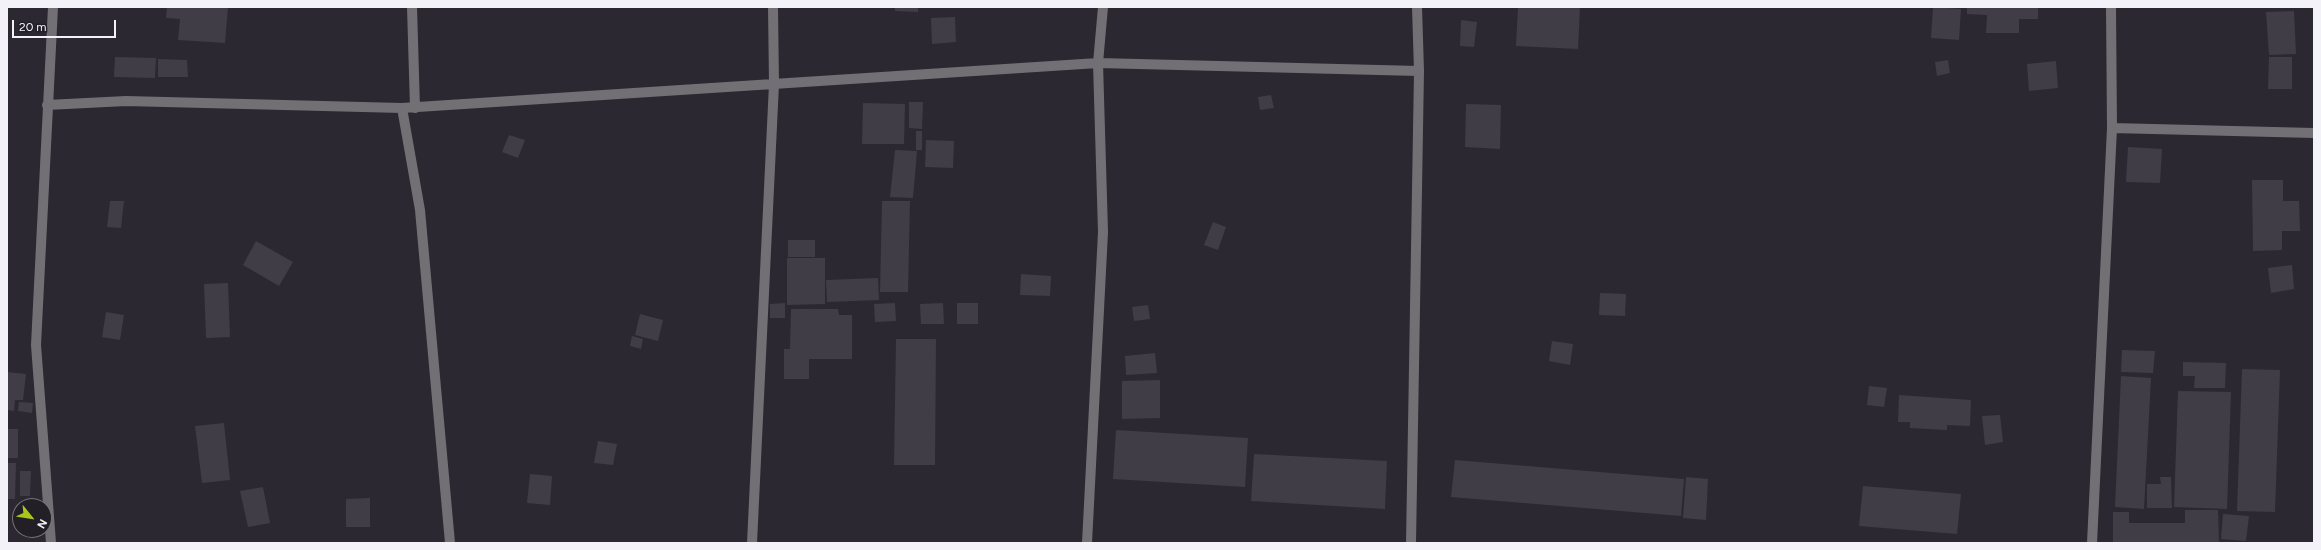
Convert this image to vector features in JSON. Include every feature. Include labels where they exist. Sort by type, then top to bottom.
[{"type":"street","points":[[51,543],[36,345],[53,7]]},
{"type":"street","points":[[412,7],[415,108]]},
{"type":"street","points":[[752,543],[774,84],[773,7]]},
{"type":"street","points":[[1087,543],[1102,232],[1098,63],[1103,7]]},
{"type":"street","points":[[1411,543],[1419,71],[1417,7]]},
{"type":"street","points":[[2092,543],[2112,128],[2111,7]]},
{"type":"street","points":[[47,105],[126,101],[415,108],[1098,63],[1419,71]]},
{"type":"street","points":[[402,108],[420,210],[450,543]]},
{"type":"street","points":[[2112,128],[2314,133]]},
{"type":"building","points":[[167,7],[228,7],[225,43],[178,40],[180,19],[166,18]]},
{"type":"building","points":[[895,7],[918,7],[918,12],[895,11]]},
{"type":"building","points":[[1518,7],[1580,7],[1578,49],[1516,46]]},
{"type":"building","points":[[1933,7],[1961,9],[1959,40],[1931,38]]},
{"type":"building","points":[[1967,7],[2038,7],[2038,19],[2019,19],[2019,33],[1986,33],[1987,15],[1967,14]]},
{"type":"building","points":[[2294,11],[2296,54],[2269,55],[2266,12]]},
{"type":"building","points":[[955,17],[956,42],[932,44],[931,18]]},
{"type":"building","points":[[1461,20],[1477,22],[1474,47],[1460,46]]},
{"type":"building","points":[[115,57],[156,58],[155,78],[114,77]]},
{"type":"building","points":[[2269,57],[2292,57],[2292,89],[2268,89]]},
{"type":"building","points":[[158,59],[187,60],[188,77],[158,77]]},
{"type":"building","points":[[1948,60],[1950,73],[1937,76],[1935,62]]},
{"type":"building","points":[[2056,61],[2058,88],[2029,91],[2027,64]]},
{"type":"building","points":[[1271,95],[1274,108],[1260,110],[1258,97]]},
{"type":"building","points":[[909,102],[923,102],[922,129],[909,128]]},
{"type":"building","points":[[863,103],[905,104],[904,144],[862,144]]},
{"type":"building","points":[[1466,104],[1501,105],[1500,149],[1465,147]]},
{"type":"building","points":[[916,131],[922,131],[922,150],[916,150]]},
{"type":"building","points":[[509,135],[525,140],[518,158],[502,152]]},
{"type":"building","points":[[926,140],[954,141],[953,168],[925,167]]},
{"type":"building","points":[[2128,147],[2162,149],[2160,183],[2126,182]]},
{"type":"building","points":[[895,150],[917,151],[913,198],[890,197]]},
{"type":"building","points":[[2252,180],[2283,180],[2283,201],[2299,201],[2300,231],[2282,231],[2282,250],[2253,251]]},
{"type":"building","points":[[110,201],[124,201],[121,228],[107,227]]},
{"type":"building","points":[[882,201],[910,201],[908,292],[880,292]]},
{"type":"building","points":[[1213,222],[1226,227],[1218,250],[1204,245]]},
{"type":"building","points":[[788,240],[815,240],[815,257],[788,257]]},
{"type":"building","points":[[256,241],[293,262],[279,286],[243,265]]},
{"type":"building","points":[[787,258],[825,258],[825,304],[787,305]]},
{"type":"building","points":[[2292,265],[2294,289],[2271,293],[2268,268]]},
{"type":"building","points":[[1021,274],[1051,276],[1050,296],[1020,295]]},
{"type":"building","points":[[878,278],[879,300],[827,302],[826,280]]},
{"type":"building","points":[[228,283],[230,337],[206,338],[204,284]]},
{"type":"building","points":[[1600,293],[1626,294],[1625,316],[1599,315]]},
{"type":"building","points":[[785,303],[785,318],[770,318],[770,304]]},
{"type":"building","points":[[895,303],[896,321],[875,322],[874,304]]},
{"type":"building","points":[[943,303],[944,324],[921,324],[920,304]]},
{"type":"building","points":[[957,303],[978,303],[978,324],[957,324]]},
{"type":"building","points":[[1148,305],[1150,319],[1134,321],[1132,307]]},
{"type":"building","points":[[791,309],[838,309],[839,315],[852,315],[852,359],[809,359],[809,379],[784,379],[784,349],[790,349]]},
{"type":"building","points":[[106,312],[124,315],[120,340],[102,337]]},
{"type":"building","points":[[640,314],[663,320],[658,341],[635,335]]},
{"type":"building","points":[[632,336],[643,339],[641,349],[630,346]]},
{"type":"building","points":[[896,339],[936,339],[935,465],[894,465]]},
{"type":"building","points":[[1552,341],[1573,344],[1570,365],[1549,361]]},
{"type":"building","points":[[2122,350],[2155,351],[2153,373],[2121,372]]},
{"type":"building","points":[[1155,353],[1157,373],[1126,375],[1125,356]]},
{"type":"building","points":[[2183,362],[2226,363],[2225,388],[2194,388],[2195,376],[2183,376]]},
{"type":"building","points":[[2242,369],[2280,370],[2275,512],[2237,511]]},
{"type":"building","points":[[7,372],[26,374],[23,400],[15,400],[14,411],[7,410]]},
{"type":"building","points":[[2121,376],[2151,378],[2144,509],[2115,507]]},
{"type":"building","points":[[1160,380],[1160,418],[1122,419],[1122,381]]},
{"type":"building","points":[[1869,386],[1887,388],[1884,407],[1867,405]]},
{"type":"building","points":[[2178,391],[2231,392],[2227,509],[2174,507]]},
{"type":"building","points":[[1899,395],[1971,400],[1970,426],[1947,425],[1947,430],[1910,428],[1910,422],[1898,422]]},
{"type":"building","points":[[19,402],[33,403],[32,413],[18,411]]},
{"type":"building","points":[[2000,415],[2003,442],[1985,445],[1982,416]]},
{"type":"building","points":[[224,423],[230,480],[202,483],[195,426]]},
{"type":"building","points":[[7,429],[18,429],[18,458],[7,458]]},
{"type":"building","points":[[1116,430],[1248,438],[1245,487],[1113,479]]},
{"type":"building","points":[[598,441],[617,444],[613,465],[594,463]]},
{"type":"building","points":[[1254,454],[1387,461],[1385,509],[1251,501]]},
{"type":"building","points":[[1455,460],[1684,479],[1681,516],[1451,497]]},
{"type":"building","points":[[7,463],[16,463],[15,498],[7,499]]},
{"type":"building","points":[[20,471],[31,471],[30,496],[20,496]]},
{"type":"building","points":[[530,474],[552,476],[550,505],[527,503]]},
{"type":"building","points":[[1686,477],[1708,479],[1706,520],[1683,518]]},
{"type":"building","points":[[2160,477],[2171,477],[2172,508],[2147,508],[2147,484],[2161,484]]},
{"type":"building","points":[[1863,486],[1961,494],[1957,534],[1859,526]]},
{"type":"building","points":[[263,487],[270,523],[248,527],[240,491]]},
{"type":"building","points":[[370,498],[370,527],[346,527],[346,499]]},
{"type":"building","points":[[2185,510],[2218,510],[2219,543],[2113,543],[2113,512],[2129,512],[2129,523],[2185,523]]},
{"type":"building","points":[[2223,514],[2249,516],[2246,541],[2221,539]]}]
